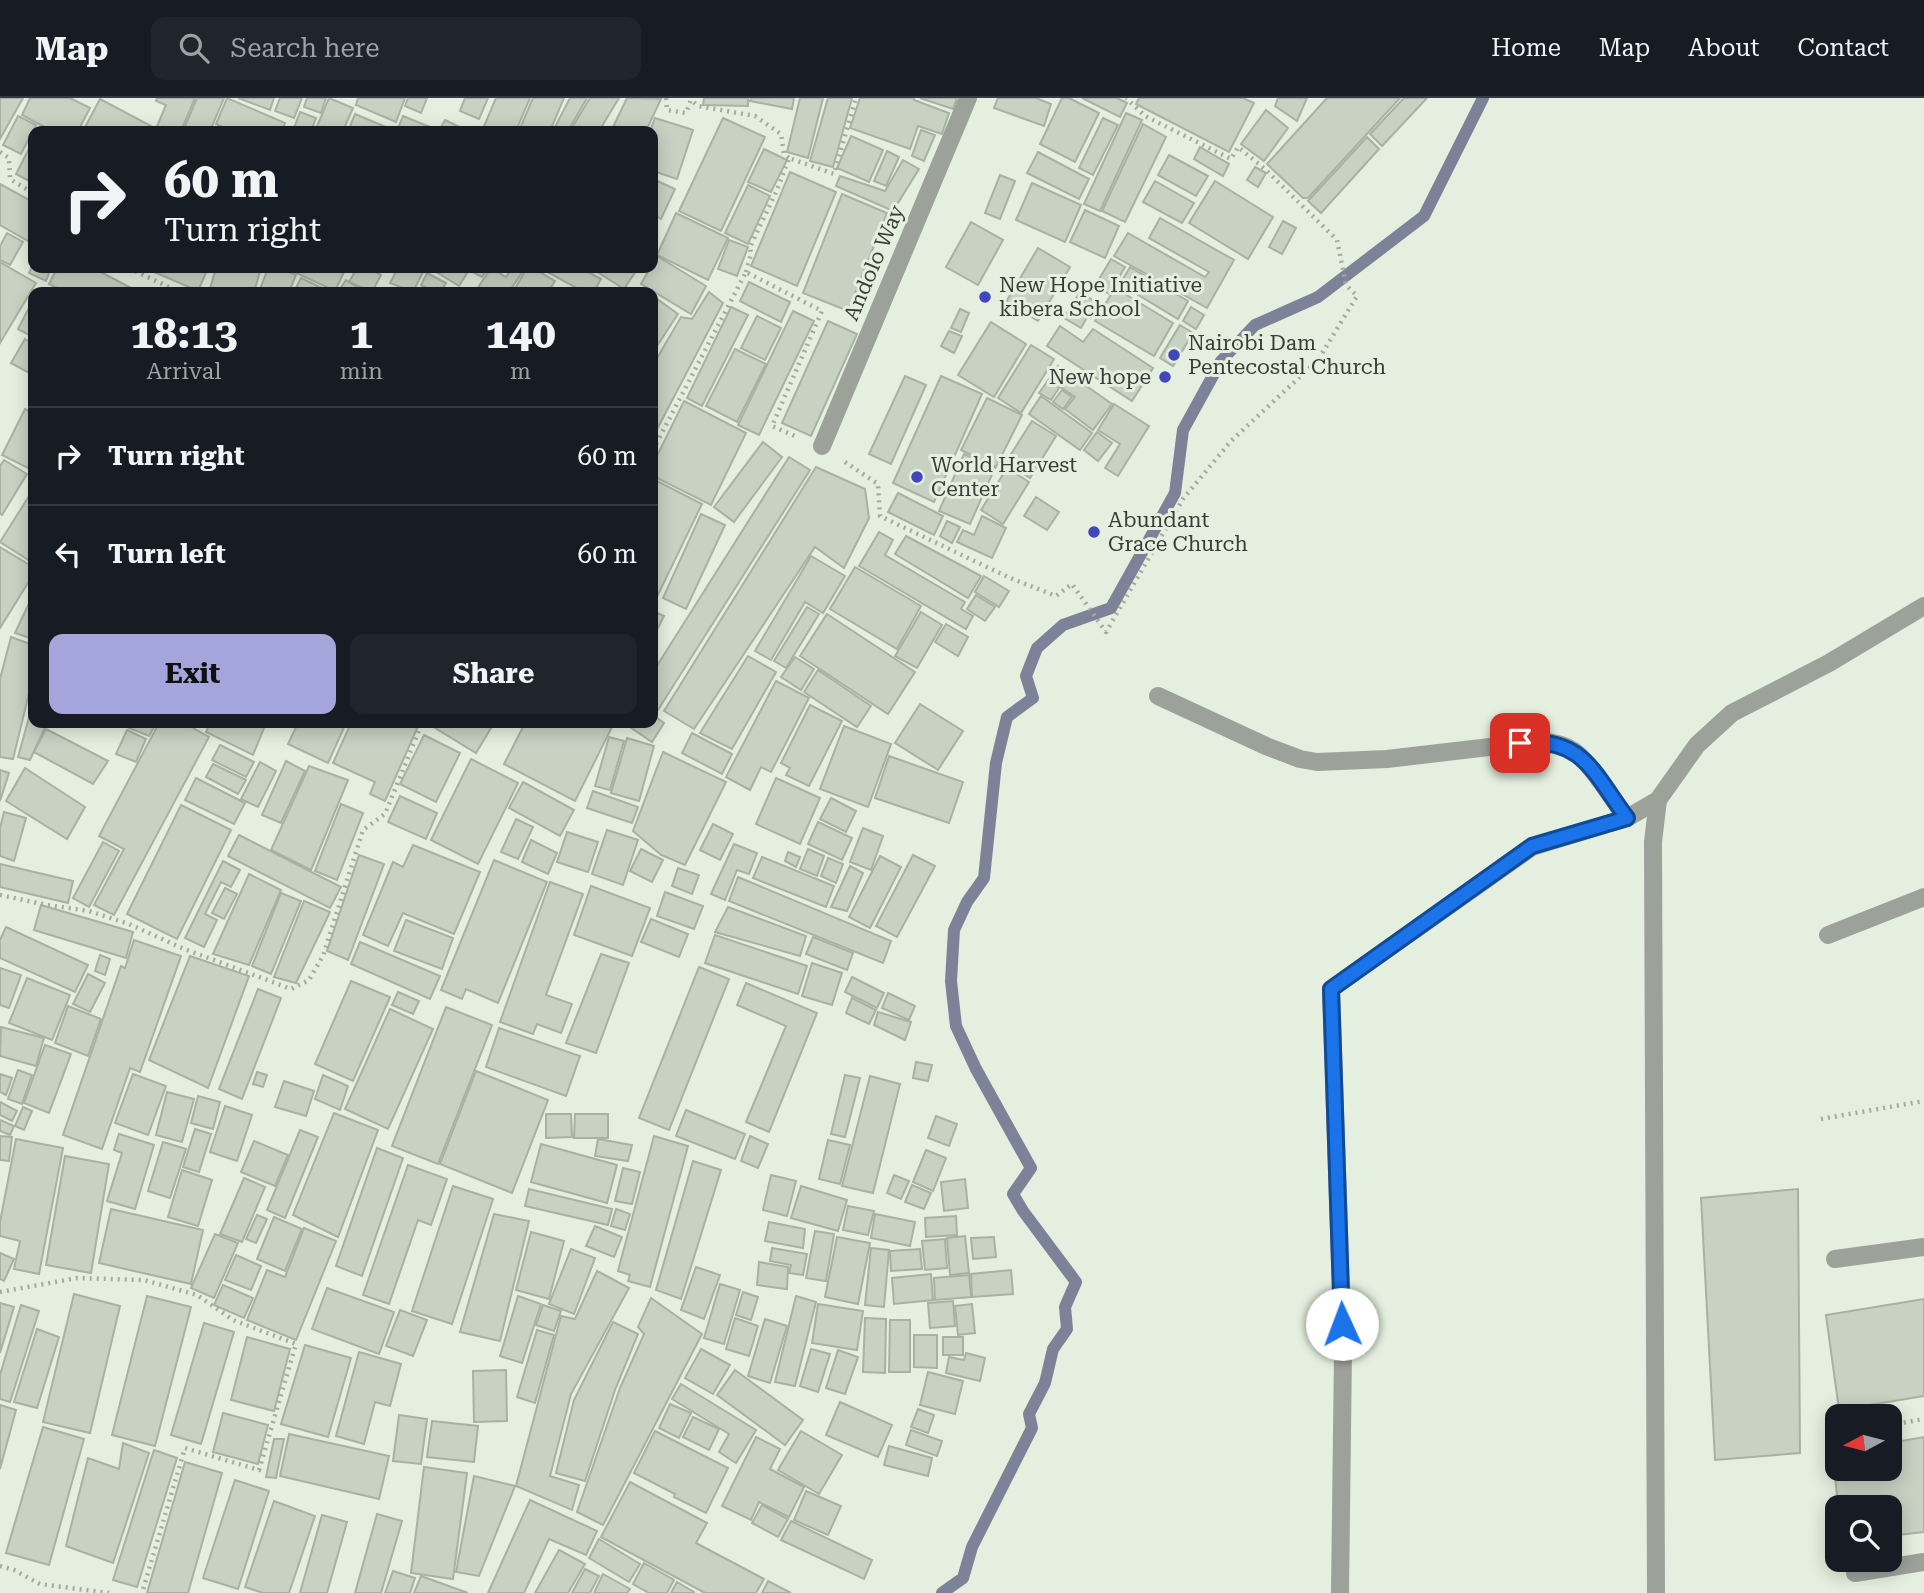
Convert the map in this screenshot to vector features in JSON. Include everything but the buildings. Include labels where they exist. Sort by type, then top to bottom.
[{"type":"street","name":"Andolo Way","points":[[822,446],[968,98]]},
{"type":"street","points":[[1340,1593],[1343,1351],[1331,989],[1532,846],[1627,818],[1658,800],[1697,745],[1732,713],[1829,663],[1924,606]]},
{"type":"street","points":[[1158,696],[1266,746],[1300,759],[1317,762],[1387,759],[1541,741],[1558,743],[1575,752],[1627,818]]},
{"type":"street","points":[[1656,1593],[1653,842],[1658,800]]},
{"type":"street","points":[[1828,935],[1924,897]]},
{"type":"street","points":[[1835,1259],[1924,1247]]},
{"type":"street","points":[[1854,1573],[1924,1562]]},
{"type":"path","points":[[666,98],[667,110],[686,113],[691,100],[698,106],[755,116],[781,134],[784,154],[789,158],[834,174],[856,98]]},
{"type":"path","points":[[1072,584],[1106,632],[1183,499],[1231,441],[1318,360],[1357,296],[1346,285],[1337,240],[1265,169],[1238,147],[1231,159],[1145,116],[1126,98]]},
{"type":"path","points":[[0,152],[9,158],[10,179],[28,190]]},
{"type":"path","points":[[746,272],[750,247],[788,166],[789,158]]},
{"type":"path","points":[[139,273],[169,287]]},
{"type":"path","points":[[0,895],[89,911],[291,989],[309,980],[323,956],[363,830],[385,814],[420,728]]},
{"type":"path","points":[[1821,1119],[1924,1101]]},
{"type":"path","points":[[0,1292],[77,1278],[144,1280],[197,1295],[233,1320],[296,1344],[259,1470],[185,1448],[142,1593]]},
{"type":"path","points":[[1902,1422],[1924,1419]]},
{"type":"path","points":[[0,1566],[40,1584],[108,1593]]},
{"type":"path","points":[[37,1593],[40,1584]]},
{"type":"waterway","points":[[942,1593],[963,1578],[972,1547],[1032,1428],[1029,1414],[1045,1383],[1053,1349],[1067,1329],[1065,1307],[1076,1282],[1013,1194],[1031,1168],[976,1069],[956,1026],[951,981],[954,930],[967,902],[984,878],[996,763],[1007,717],[1033,698],[1026,676],[1037,648],[1063,625],[1111,608],[1175,493],[1183,430],[1221,361],[1255,325],[1318,297],[1424,216],[1483,98]]},
{"type":"place","name":"New Hope Initiative kibera School","points":[[985,297]]},
{"type":"place","name":"Nairobi Dam Pentecostal Church","points":[[1174,355]]},
{"type":"place","name":"New hope","points":[[1165,377]]},
{"type":"place","name":"World Harvest Center","points":[[917,477]]},
{"type":"place","name":"Abundant Grace Church","points":[[1094,532]]},
{"type":"route","points":[[1342,1324],[1331,989],[1532,846],[1627,818],[1575,752],[1558,743],[1520,743]]}]
